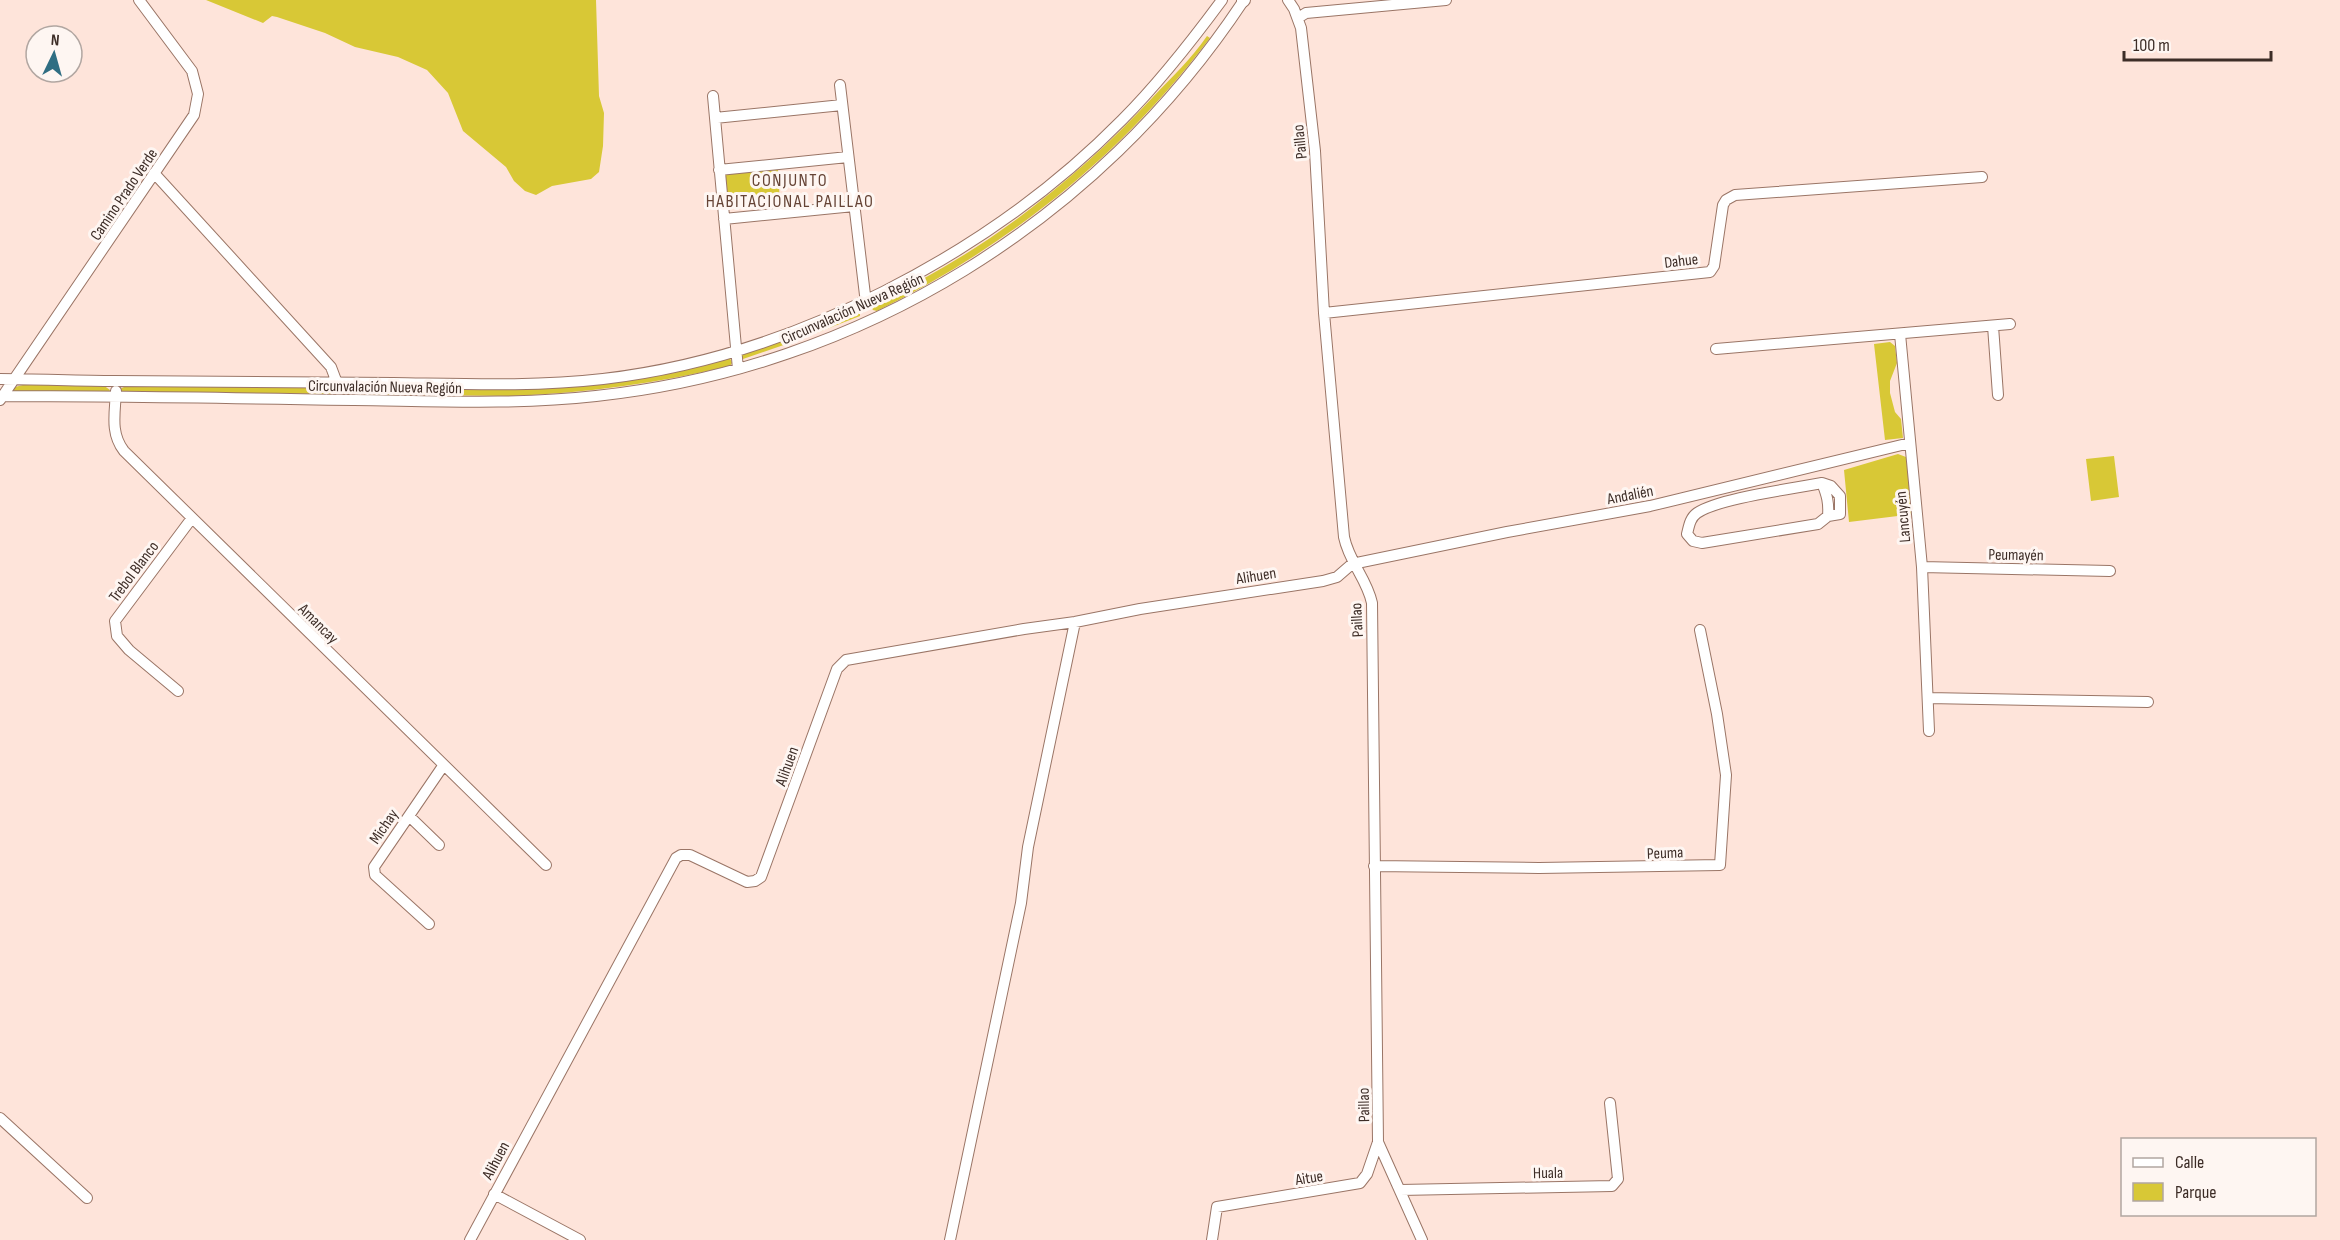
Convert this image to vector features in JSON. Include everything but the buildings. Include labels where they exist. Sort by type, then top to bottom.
[{"type":"street","name":"Camino Prado Verde","points":[[1,397],[192,121],[197,108],[198,94],[192,71],[139,0]]},
{"type":"street","name":"Circunvalación Nueva Región","points":[[0,379],[508,385],[573,382],[702,361],[767,340],[865,298],[959,249],[1018,210],[1071,168],[1122,120],[1185,49],[1222,0]]},
{"type":"street","name":"Circunvalación Nueva Región","points":[[1,397],[526,401],[633,391],[738,369],[805,347],[872,319],[924,294],[1017,236],[1076,191],[1154,118],[1244,0]]},
{"type":"street","name":"Paillao","points":[[1288,0],[1298,18],[1315,151],[1324,313],[1344,537],[1352,564],[1368,590],[1373,611],[1378,1142],[1422,1240]]},
{"type":"street","points":[[1298,18],[1306,13],[1446,0]]},
{"type":"street","points":[[840,85],[865,298],[872,319]]},
{"type":"street","points":[[712,96],[738,369]]},
{"type":"street","points":[[715,118],[842,105]]},
{"type":"street","points":[[719,170],[848,157]]},
{"type":"street","points":[[154,173],[331,367],[337,383]]},
{"type":"street","name":"Dahue","points":[[1324,313],[1701,274],[1710,272],[1714,266],[1723,205],[1726,200],[1735,195],[1982,177]]},
{"type":"street","points":[[724,219],[854,206]]},
{"type":"street","points":[[1716,349],[2010,324]]},
{"type":"street","points":[[1993,326],[1998,395]]},
{"type":"street","name":"Lancuyén","points":[[1900,334],[1922,567],[1929,731]]},
{"type":"street","points":[[34,352],[35,369],[41,380]]},
{"type":"street","name":"Amancay","points":[[116,381],[114,429],[121,447],[546,865]]},
{"type":"street","name":"Andalién","points":[[1352,564],[1687,497],[1910,443]]},
{"type":"street","points":[[1687,497],[1691,519],[1687,534],[1693,541],[1702,543],[1818,524],[1828,516],[1840,514],[1840,496],[1832,486],[1822,483],[1714,505],[1695,514],[1691,519]]},
{"type":"street","name":"Trebol Blanco","points":[[178,691],[129,650],[117,636],[114,621],[192,518]]},
{"type":"street","name":"Alihuen","points":[[470,1240],[676,858],[681,855],[690,855],[747,882],[755,881],[760,877],[837,669],[843,662],[850,658],[1075,622],[1140,609],[1323,581],[1337,576],[1352,564]]},
{"type":"street","name":"Peumayén","points":[[1922,567],[2110,571]]},
{"type":"street","points":[[950,1240],[1020,903],[1028,847],[1075,622]]},
{"type":"street","name":"Peuma","points":[[1374,866],[1634,868],[1720,865],[1726,775],[1700,630]]},
{"type":"street","points":[[1928,698],[2148,702]]},
{"type":"street","name":"Michay","points":[[429,924],[375,875],[374,867],[443,766]]},
{"type":"street","points":[[409,816],[439,845]]},
{"type":"street","name":"Huala","points":[[1400,1190],[1611,1186],[1618,1179],[1610,1102]]},
{"type":"street","points":[[0,1118],[87,1198]]},
{"type":"street","name":"Aitue","points":[[1212,1240],[1217,1207],[1357,1184],[1367,1174],[1378,1142]]},
{"type":"street","points":[[494,1194],[580,1240]]},
{"type":"green space","points":[[206,0],[596,0],[599,96],[604,113],[599,172],[591,179],[552,186],[536,195],[525,191],[514,181],[506,167],[463,131],[448,93],[427,70],[398,57],[355,47],[325,33],[277,17],[272,16],[263,23]]},
{"type":"green space","points":[[1207,36],[1210,38],[1139,122],[1060,194],[1017,227],[972,257],[926,285],[877,311],[873,310],[871,307],[873,304],[912,285],[988,240],[1057,187],[1122,129],[1181,68]]},
{"type":"green space","points":[[778,170],[780,203],[731,207],[726,203],[724,174]]},
{"type":"green space","points":[[854,310],[860,311],[860,316],[801,339],[743,359],[740,358],[740,353]]},
{"type":"green space","points":[[1890,342],[1895,346],[1897,363],[1890,381],[1890,393],[1895,412],[1901,419],[1903,438],[1885,440],[1874,344]]},
{"type":"green space","points":[[730,358],[732,363],[730,366],[676,377],[595,390],[540,395],[120,392],[120,389],[126,386],[516,389],[661,374]]},
{"type":"green space","points":[[27,384],[103,385],[110,390],[109,393],[13,391],[15,387]]},
{"type":"green space","points":[[1898,454],[1906,457],[1908,463],[1914,514],[1849,522],[1844,470]]},
{"type":"green space","points":[[2114,456],[2119,497],[2091,501],[2086,459]]},
{"type":"district","name":"CONJUNTO HABITACIONAL PAILLAO","points":[[790,190]]}]
